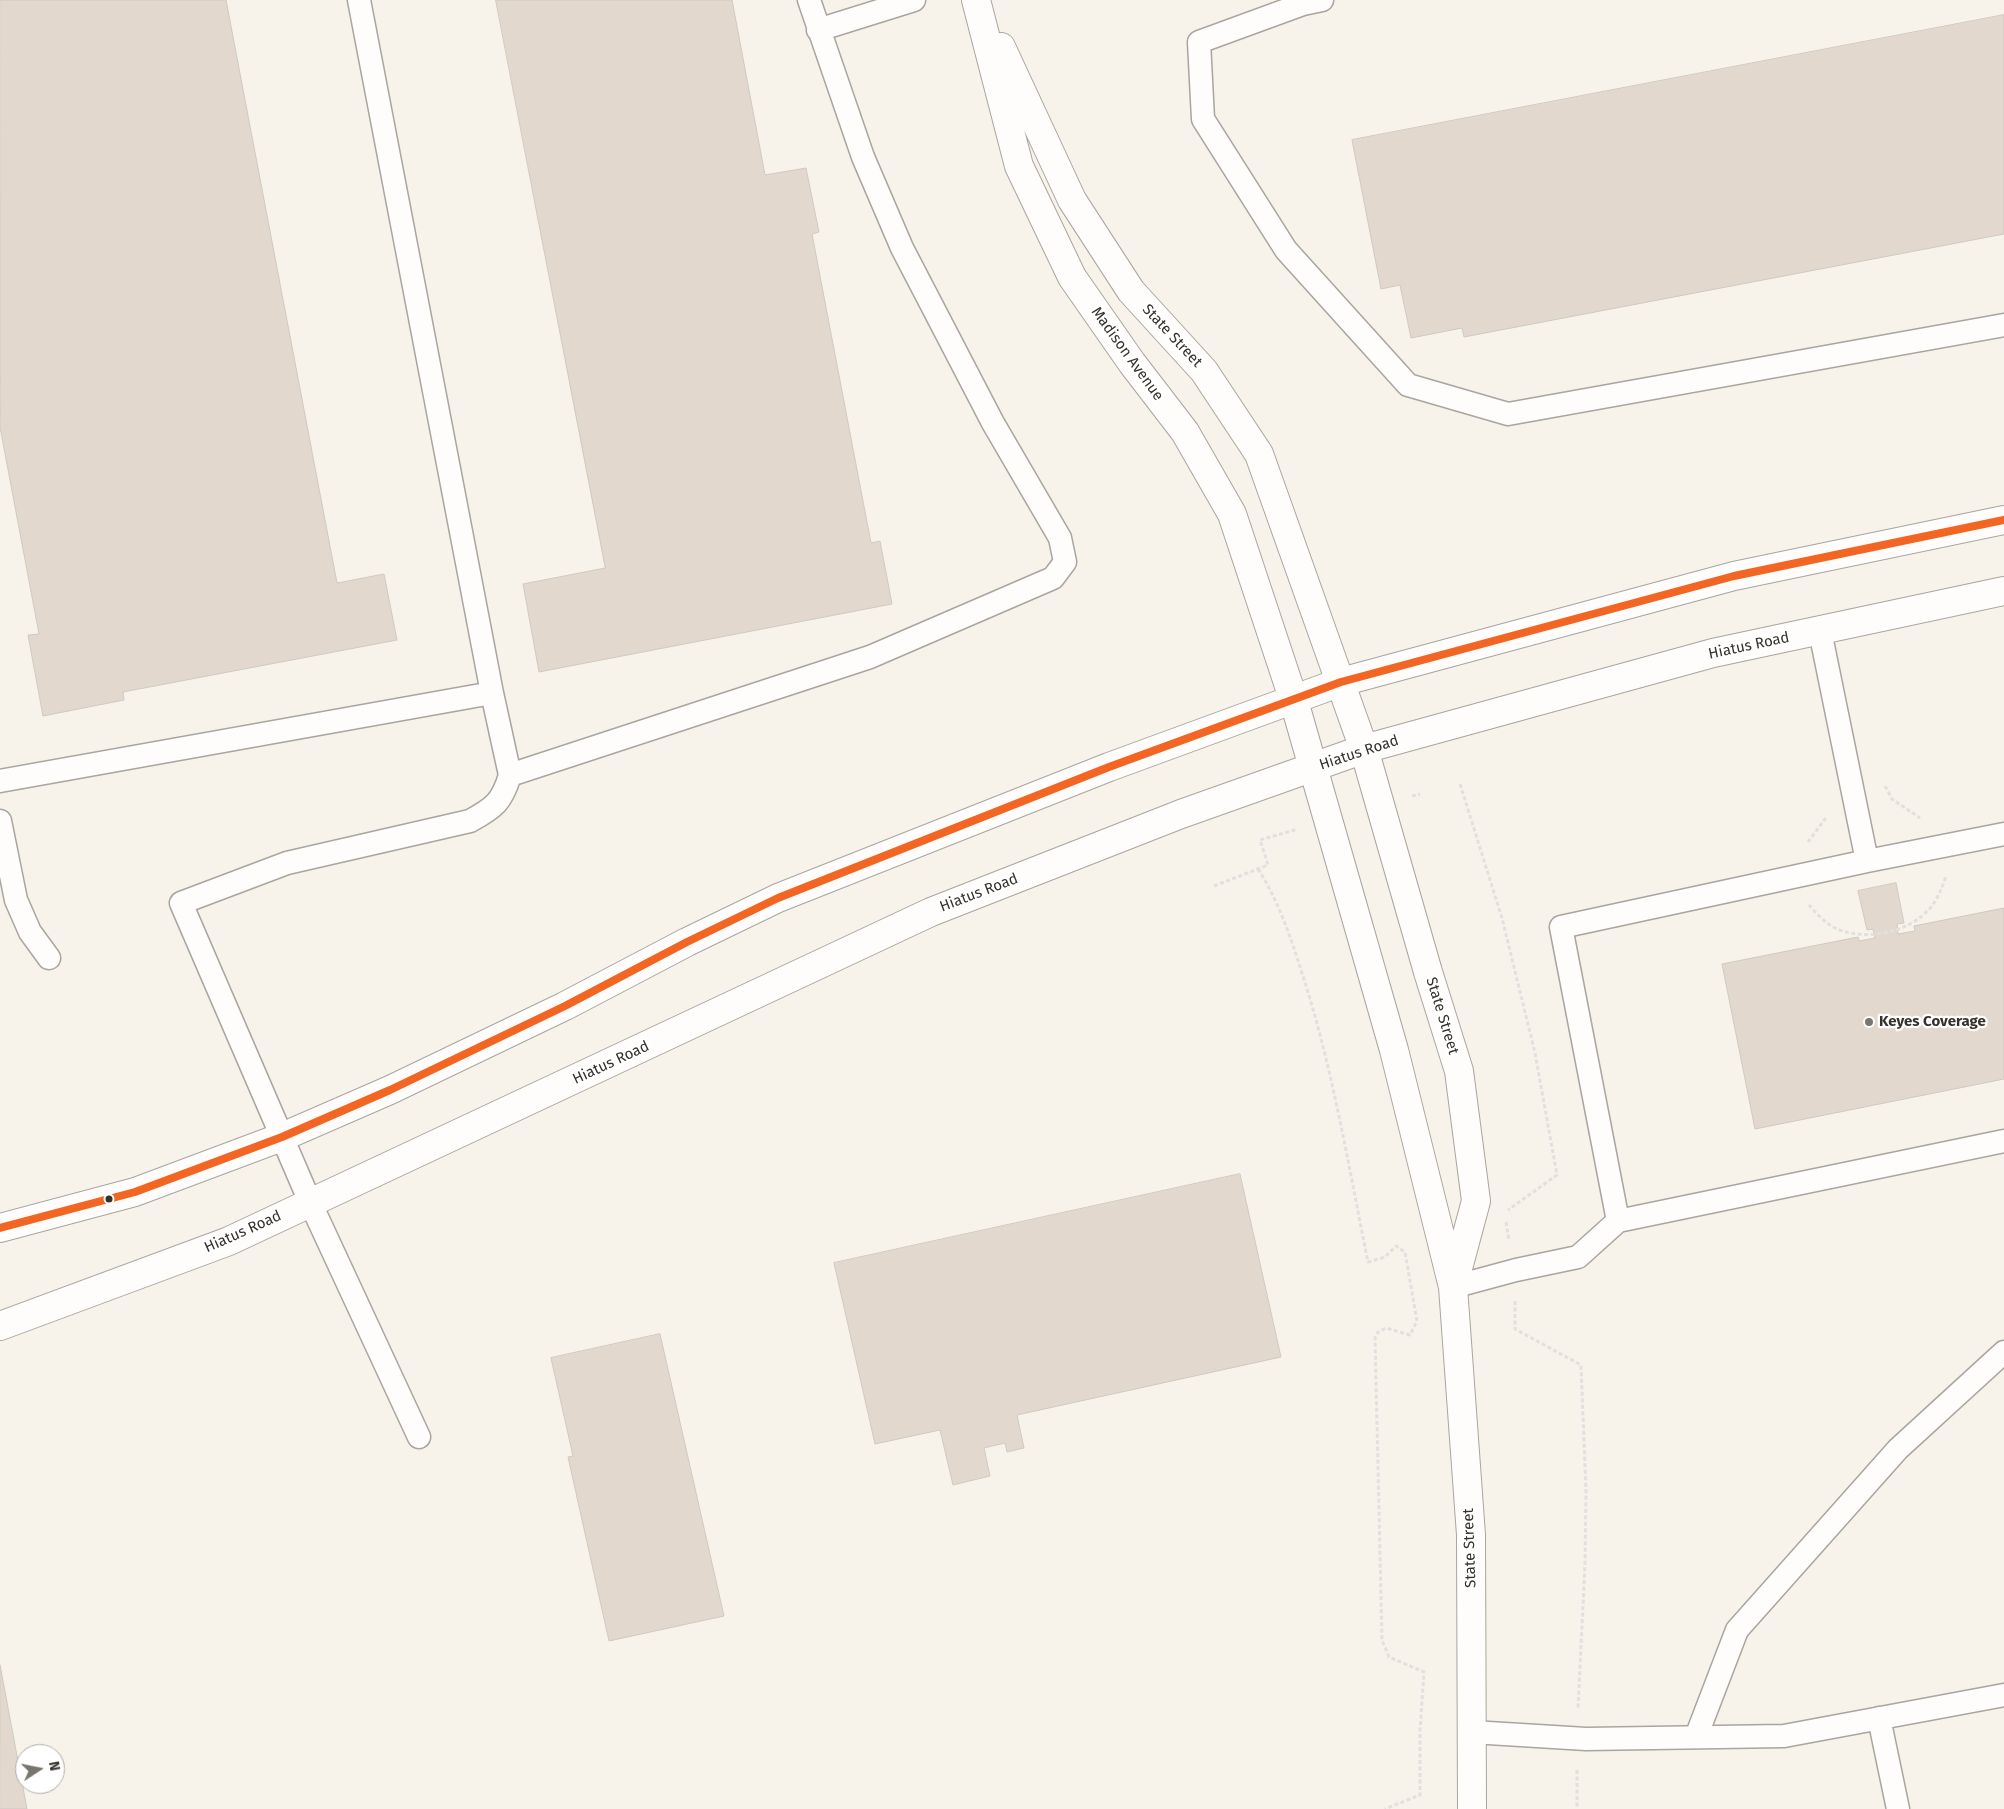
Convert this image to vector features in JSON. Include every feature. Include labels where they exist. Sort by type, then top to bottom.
[{"type":"main road","name":"State Street","points":[[977,0],[1072,200],[1130,291],[1204,371],[1259,454],[1342,682],[1364,749],[1428,972],[1459,1071],[1476,1201],[1453,1286]]},
{"type":"main road","name":"Madison Avenue","points":[[977,0],[1019,166],[1072,277],[1132,363],[1185,432],[1232,514],[1294,701],[1312,768]]},
{"type":"main road","points":[[0,1228],[135,1192],[282,1137],[390,1090],[566,1006],[687,942],[778,898],[1109,767],[1342,682],[1734,576],[2004,520]]},
{"type":"main road","name":"Hiatus Road","points":[[0,1326],[229,1241],[932,912],[1181,814],[1364,749],[1713,653],[2004,591]]},
{"type":"main road","name":"State Street","points":[[1312,768],[1394,1050],[1453,1286],[1471,1535],[1472,1809]]},
{"type":"lane","points":[[359,0],[492,693],[510,775],[504,794],[489,811],[470,821],[287,863],[181,903],[310,1202],[419,1437]]},
{"type":"lane","points":[[510,775],[870,657],[1053,578],[1065,562],[1060,538],[993,423],[902,248],[863,157],[809,0]]},
{"type":"lane","points":[[818,30],[914,0]]},
{"type":"lane","points":[[1322,0],[1303,4],[1199,42],[1203,119],[1286,250],[1408,385],[1508,414],[2004,324]]},
{"type":"lane","points":[[1820,631],[1868,861]]},
{"type":"lane","points":[[0,781],[492,693]]},
{"type":"lane","points":[[0,821],[16,900],[30,932],[49,958]]},
{"type":"lane","points":[[1618,1222],[1561,927],[1868,861],[2004,834]]},
{"type":"lane","points":[[1453,1286],[1578,1257],[1618,1222],[2004,1141]]},
{"type":"lane","points":[[1696,1738],[1737,1630],[1898,1449],[2004,1352]]},
{"type":"lane","points":[[1472,1732],[1586,1739],[1784,1736],[2004,1695]]},
{"type":"lane","points":[[1879,1718],[1898,1809]]},
{"type":"path","points":[[1214,886],[1268,865],[1260,840],[1327,820]]},
{"type":"path","points":[[1258,869],[1268,884],[1288,931],[1313,1005],[1333,1090],[1368,1262],[1385,1257],[1396,1246],[1406,1252],[1415,1313],[1416,1321],[1410,1335],[1386,1328],[1378,1332],[1375,1338],[1382,1640],[1389,1657],[1424,1672],[1420,1731],[1420,1795],[1385,1809]]},
{"type":"building","points":[[0,0],[226,0],[337,583],[384,574],[397,640],[123,692],[124,700],[43,716],[28,635],[39,634],[0,427]]},
{"type":"building","points":[[496,0],[732,0],[765,175],[806,168],[819,232],[812,234],[871,543],[880,541],[892,604],[539,672],[523,584],[605,568]]},
{"type":"building","points":[[2004,15],[2004,234],[1464,337],[1462,328],[1411,338],[1400,285],[1381,289],[1352,140]]},
{"type":"building","name":"Keyes Coverage","points":[[1896,883],[1904,923],[1897,924],[1898,934],[1915,931],[1914,926],[2004,908],[2004,1079],[1755,1129],[1722,964],[1858,937],[1859,941],[1875,938],[1873,929],[1867,930],[1858,891]]},
{"type":"building","points":[[1240,1174],[1281,1357],[1017,1415],[1024,1448],[1007,1452],[1005,1443],[984,1448],[990,1476],[953,1485],[940,1430],[875,1444],[834,1263]]},
{"type":"building","points":[[660,1334],[724,1616],[609,1641],[568,1457],[573,1456],[551,1358]]},
{"type":"building","points":[[0,1665],[15,1745],[15,1794],[24,1794],[27,1809],[0,1809]]},
{"type":"transit line","points":[[0,1228],[135,1192],[282,1137],[390,1090],[565,1006],[687,942],[778,898],[1109,767],[1341,682],[1734,576],[2004,520]]},
{"type":"place","name":"Keyes Coverage","points":[[1869,1022]]}]
